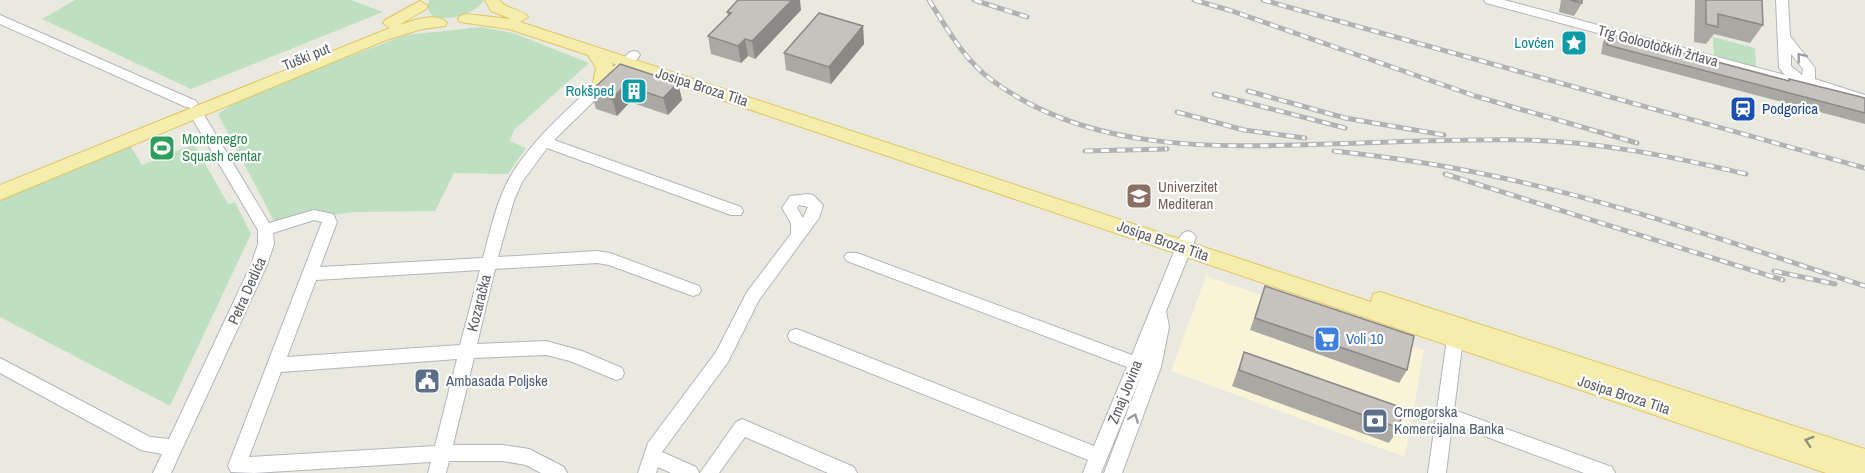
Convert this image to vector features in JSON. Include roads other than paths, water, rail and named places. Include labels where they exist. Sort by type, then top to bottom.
[{"type":"main road","points":[[466,20],[483,11],[492,0]]},
{"type":"main road","name":"Josipa Broza Tita","points":[[492,0],[497,8],[503,11],[630,58],[1186,242],[1865,459]]},
{"type":"main road","points":[[510,0],[519,11],[543,21],[548,27]]},
{"type":"main road","points":[[421,2],[424,17],[439,23]]},
{"type":"main road","name":"Tuški put","points":[[193,108],[391,23],[411,13],[421,2]]},
{"type":"main road","name":"Josipa Broza Tita","points":[[466,20],[511,24],[593,51],[630,58]]},
{"type":"main road","name":"Tuški put","points":[[193,108],[312,66],[390,33],[421,24],[466,20]]},
{"type":"main road","points":[[593,51],[603,60],[605,67],[601,87]]},
{"type":"main road","points":[[0,181],[193,108]]},
{"type":"main road","points":[[0,193],[193,108]]},
{"type":"main road","name":"Josipa Broza Tita","points":[[1186,242],[1455,339],[1857,473]]},
{"type":"street","name":"Trg Golootočkih žrtava","points":[[1490,0],[1522,5],[1770,75],[1806,82]]},
{"type":"street","points":[[1782,0],[1785,68]]},
{"type":"street","points":[[0,19],[193,108],[265,230],[314,215],[328,218],[330,226],[237,466],[442,453],[517,454],[529,457],[558,473]]},
{"type":"street","points":[[1784,37],[1809,68],[1806,82]]},
{"type":"street","name":"Kozaračka","points":[[437,473],[489,263],[507,200],[516,180],[544,142],[630,58]]},
{"type":"street","points":[[1770,75],[1785,68]]},
{"type":"street","points":[[1785,68],[1806,82],[1865,100]]},
{"type":"street","points":[[544,142],[736,211]]},
{"type":"street","name":"Petra Dedića","points":[[162,473],[259,265],[266,244],[265,230]]},
{"type":"street","points":[[690,473],[649,464],[659,442],[722,357],[749,303],[798,234]]},
{"type":"street","name":"Zmaj Jovina","points":[[1092,473],[1162,327],[1157,311],[1186,242]]},
{"type":"street","points":[[852,257],[1144,366]]},
{"type":"street","points":[[311,274],[604,258],[693,290]]},
{"type":"street","points":[[796,336],[1099,456]]},
{"type":"street","points":[[1437,473],[1455,339]]},
{"type":"street","points":[[275,365],[467,351],[551,348],[616,374]]},
{"type":"street","points":[[0,365],[147,444],[174,448]]},
{"type":"street","name":"Zmaj Jovina","points":[[1113,473],[1143,398],[1144,366]]},
{"type":"street","points":[[1445,414],[1606,473]]},
{"type":"street","points":[[709,473],[742,427],[848,473]]},
{"type":"railway","points":[[929,0],[965,54],[993,81],[1030,104],[1070,121],[1111,133],[1154,141],[1241,146],[1477,140],[1555,141],[1638,151],[1746,174]]},
{"type":"railway","points":[[974,0],[1027,17]]},
{"type":"railway","points":[[1194,0],[1232,11],[1475,96],[1637,143]]},
{"type":"railway","points":[[1263,0],[1865,168]]},
{"type":"railway","points":[[1248,91],[1345,118],[1444,135]]},
{"type":"railway","points":[[1214,94],[1345,128]]},
{"type":"railway","points":[[1177,112],[1244,130],[1305,138]]},
{"type":"railway","points":[[1085,151],[1167,149]]},
{"type":"railway","points":[[1334,151],[1452,168],[1569,194],[1668,222],[1865,286]]},
{"type":"railway","points":[[1445,174],[1783,280]]},
{"type":"railway","points":[[1774,271],[1835,284]]},
{"type":"place","name":"Lovćen","points":[[1574,43]]},
{"type":"place","name":"Rokšped","points":[[634,91]]},
{"type":"place","name":"Podgorica","points":[[1743,109]]},
{"type":"place","name":"Montenegro Squash centar","points":[[162,148]]},
{"type":"place","name":"Univerzitet Mediteran","points":[[1139,196]]},
{"type":"place","name":"Voli 10","points":[[1327,339]]},
{"type":"place","name":"Ambasada Poljske","points":[[427,381]]},
{"type":"place","name":"Crnogorska Komercijalna Banka","points":[[1375,421]]}]
